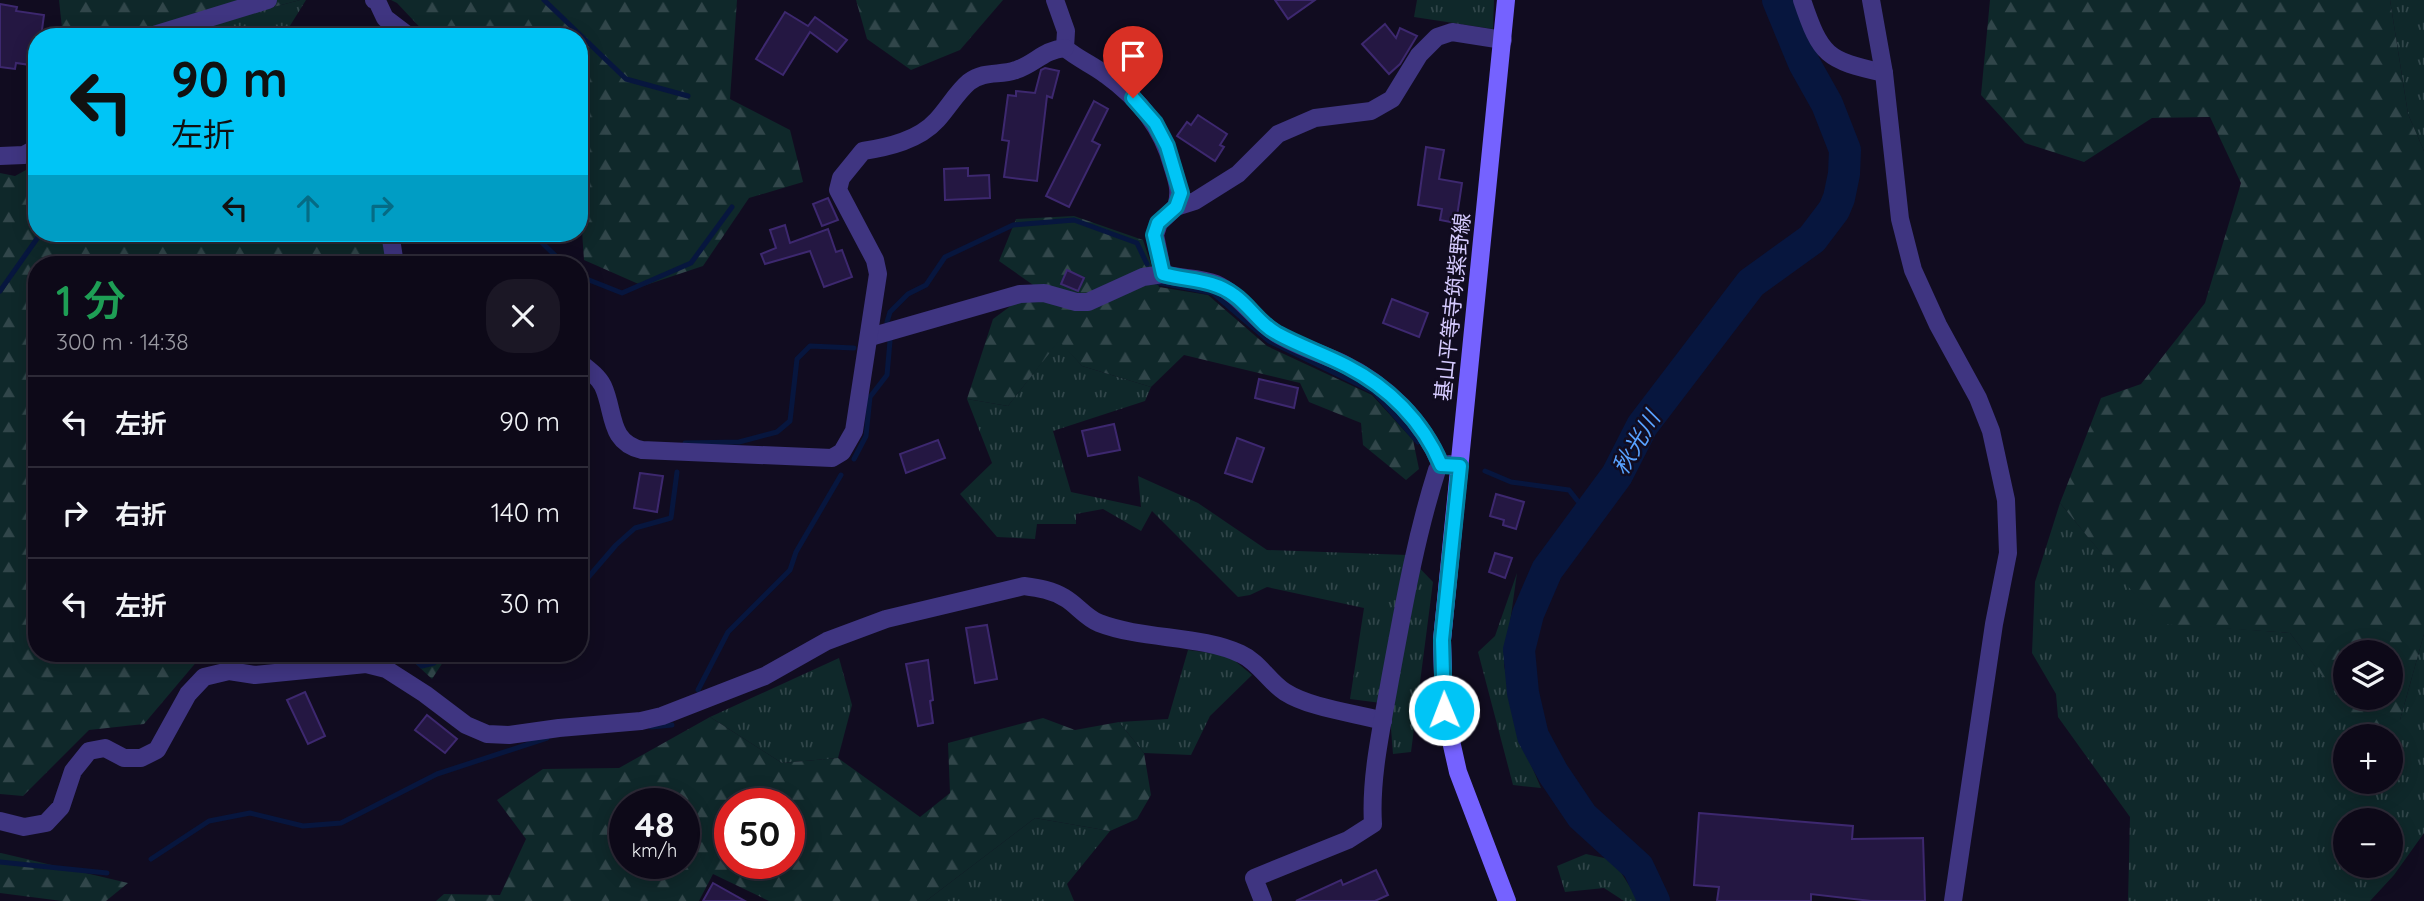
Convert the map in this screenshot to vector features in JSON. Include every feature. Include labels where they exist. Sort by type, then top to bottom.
[{"type":"main road","name":"基山平等寺筑紫野線","points":[[1507,0],[1442,640],[1444,710],[1458,772],[1507,901]]},
{"type":"street","points":[[177,28],[268,0]]},
{"type":"street","points":[[374,0],[385,18],[398,28]]},
{"type":"street","points":[[1055,0],[1066,31],[1065,48]]},
{"type":"street","points":[[1802,0],[1815,37],[1827,54],[1852,66],[1884,73]]},
{"type":"street","points":[[1871,0],[1884,73],[1900,219],[1913,270],[1938,325],[1978,398],[1991,431],[2006,500],[2008,553],[1988,665],[1953,901]]},
{"type":"street","points":[[1163,274],[1154,235],[1158,223],[1176,207],[1195,201],[1238,174],[1278,134],[1315,118],[1371,111],[1392,99],[1419,55],[1437,37],[1452,32],[1503,40]]},
{"type":"street","points":[[588,369],[603,385],[618,435],[627,447],[642,450],[832,458],[842,452],[854,431],[878,274],[875,260],[838,190],[841,178],[863,151],[889,147],[914,137],[935,123],[969,82],[988,73],[1018,70],[1053,49],[1065,48],[1114,82],[1133,98],[1155,123],[1167,146],[1181,193],[1176,207]]},
{"type":"street","points":[[0,156],[28,153]]},
{"type":"street","points":[[870,337],[1020,294],[1044,293],[1076,302],[1088,302],[1143,277],[1163,274],[1213,283],[1235,295],[1276,334],[1346,365],[1374,382],[1403,407],[1432,444],[1441,465],[1431,489],[1416,551],[1383,720],[1372,804],[1373,824],[1348,840],[1254,878],[1263,901]]},
{"type":"street","points":[[1441,465],[1460,466]]},
{"type":"street","points":[[0,821],[24,827],[46,823],[61,807],[73,771],[89,751],[105,748],[124,758],[142,758],[157,750],[188,694],[204,677],[229,671],[255,675],[366,664],[386,669],[466,725],[486,734],[509,735],[641,721],[673,712],[765,676],[827,641],[886,619],[1024,586],[1047,589],[1065,598],[1095,622],[1116,629],[1240,653],[1254,662],[1284,691],[1301,700],[1383,720]]},
{"type":"green space","points":[[59,0],[300,0],[196,28],[62,28]]},
{"type":"green space","points":[[300,0],[306,0],[289,28],[196,28]]},
{"type":"green space","points":[[391,0],[737,0],[730,99],[790,130],[803,182],[749,198],[703,266],[643,286],[588,262],[588,256],[584,256],[583,242],[588,242],[588,28],[421,28]]},
{"type":"green space","points":[[856,0],[1003,0],[960,50],[911,70],[867,39]]},
{"type":"green space","points":[[1417,0],[1494,0],[1493,29],[1414,17]]},
{"type":"green space","points":[[1990,0],[2390,0],[2408,114],[2424,151],[2424,634],[2403,709],[2403,640],[2333,640],[2333,690],[2290,633],[2159,624],[2060,503],[2101,398],[2141,384],[2205,303],[2241,183],[2210,117],[2152,118],[2084,162],[2025,143],[1981,95]]},
{"type":"green space","points":[[2390,0],[2424,0],[2424,151],[2408,114]]},
{"type":"green space","points":[[28,169],[28,242],[387,242],[389,256],[28,256],[28,662],[196,662],[144,724],[89,730],[23,796],[0,794],[0,173],[15,176]]},
{"type":"green space","points":[[1074,216],[1143,240],[1159,287],[1208,295],[1267,346],[1372,395],[1413,440],[1419,469],[1406,480],[1363,445],[1361,423],[1309,402],[1300,383],[1184,355],[1151,387],[1082,366],[1059,341],[1008,406],[967,399],[993,319],[1036,287],[999,261],[1016,219]]},
{"type":"green space","points":[[1059,340],[1082,366],[1151,387],[1145,401],[1053,431],[1071,492],[1141,507],[1138,476],[1198,503],[1267,550],[1407,555],[1433,582],[1411,752],[1393,754],[1389,704],[1350,699],[1364,608],[1267,587],[1238,597],[1152,511],[1141,531],[1103,509],[1076,514],[1076,524],[1037,524],[1035,539],[997,537],[960,494],[992,463],[967,399],[1008,406]]},
{"type":"green space","points":[[2060,503],[2159,623],[2290,633],[2333,690],[2333,710],[2349,710],[2359,724],[2333,724],[2333,794],[2403,794],[2403,724],[2368,724],[2400,720],[2424,634],[2424,833],[2403,862],[2403,808],[2333,808],[2333,878],[2391,878],[2370,901],[2128,901],[2130,817],[2058,717],[2056,694],[2032,653],[2035,582]]},
{"type":"green space","points":[[1517,573],[1504,665],[1519,737],[1541,788],[1513,785],[1478,652],[1495,636]]},
{"type":"green space","points":[[1188,650],[1228,655],[1252,675],[1210,716],[1191,755],[1144,753],[1119,722],[1168,719]]},
{"type":"green space","points":[[839,658],[852,705],[838,758],[782,763],[710,717]]},
{"type":"green space","points":[[414,662],[443,662],[432,679]]},
{"type":"green space","points":[[2348,710],[2403,710],[2396,724],[2358,724]]},
{"type":"green space","points":[[710,717],[782,763],[838,758],[920,817],[950,793],[948,743],[1043,718],[1075,730],[1119,722],[1144,753],[1151,795],[1137,819],[1110,831],[1035,818],[926,901],[769,901],[723,879],[805,879],[805,788],[714,788],[714,874],[699,901],[436,901],[444,894],[500,895],[526,839],[497,800],[543,769],[619,768]]},
{"type":"green space","points":[[1035,818],[1110,831],[1067,884],[1074,901],[926,901]]},
{"type":"green space","points":[[0,853],[128,883],[106,901],[62,901],[0,893]]},
{"type":"green space","points":[[1586,854],[1613,860],[1639,901],[1624,901],[1604,888],[1565,892],[1557,866]]},
{"type":"building","points":[[1275,0],[1315,0],[1288,19]]},
{"type":"building","points":[[0,4],[17,7],[16,11],[44,15],[42,28],[28,28],[28,65],[16,63],[15,69],[0,67]]},
{"type":"building","points":[[785,12],[808,26],[815,17],[847,40],[837,52],[810,32],[783,75],[756,59]]},
{"type":"building","points":[[1385,24],[1396,38],[1400,28],[1417,36],[1400,64],[1389,74],[1362,44]]},
{"type":"building","points":[[1045,68],[1059,71],[1052,98],[1047,96],[1037,181],[1004,177],[1009,141],[1002,140],[1008,95],[1016,96],[1016,91],[1035,93],[1041,70]]},
{"type":"building","points":[[1094,101],[1108,109],[1092,141],[1100,145],[1069,207],[1046,196]]},
{"type":"building","points":[[1198,115],[1227,134],[1220,145],[1224,147],[1215,161],[1177,136],[1187,122],[1191,125]]},
{"type":"building","points":[[1426,147],[1444,150],[1439,179],[1462,183],[1456,223],[1440,220],[1442,209],[1418,205]]},
{"type":"building","points":[[968,168],[968,176],[989,175],[990,198],[945,200],[944,169]]},
{"type":"building","points":[[828,198],[838,220],[822,226],[813,204]]},
{"type":"building","points":[[785,225],[790,243],[828,229],[836,252],[842,250],[852,277],[824,287],[810,251],[765,264],[761,254],[776,248],[770,230]]},
{"type":"building","points":[[1067,270],[1084,278],[1078,291],[1061,284]]},
{"type":"building","points":[[1392,299],[1428,313],[1419,337],[1383,323]]},
{"type":"building","points":[[1259,379],[1298,388],[1294,408],[1255,398]]},
{"type":"building","points":[[1114,424],[1120,450],[1088,456],[1082,431]]},
{"type":"building","points":[[1237,438],[1264,448],[1252,482],[1225,473]]},
{"type":"building","points":[[938,440],[945,458],[906,473],[900,454]]},
{"type":"building","points":[[640,473],[663,476],[657,512],[634,508]]},
{"type":"building","points":[[1496,494],[1524,502],[1516,529],[1503,525],[1504,520],[1490,516]]},
{"type":"building","points":[[1495,553],[1512,558],[1505,578],[1489,572]]},
{"type":"building","points":[[987,625],[997,679],[975,683],[966,628]]},
{"type":"building","points":[[928,660],[933,723],[918,726],[906,664]]},
{"type":"building","points":[[305,692],[325,736],[308,744],[287,700]]},
{"type":"building","points":[[427,715],[457,739],[445,753],[415,730]]},
{"type":"building","points":[[1699,813],[1853,826],[1852,839],[1923,838],[1925,901],[1871,901],[1811,894],[1811,901],[1717,901],[1719,887],[1694,885]]},
{"type":"building","points":[[1376,870],[1388,895],[1375,901],[1296,901],[1341,880],[1343,885]]},
{"type":"building","points":[[713,883],[745,901],[703,901]]},
{"type":"waterway","points":[[544,0],[573,28]]},
{"type":"waterway","name":"秋光川","points":[[1654,901],[1638,867],[1582,816],[1553,773],[1533,736],[1523,693],[1519,650],[1528,614],[1547,570],[1617,475],[1642,426],[1751,283],[1812,239],[1834,210],[1839,198],[1845,150],[1827,104],[1804,63],[1778,0]]},
{"type":"waterway","points":[[588,42],[626,79],[688,96]]},
{"type":"waterway","points":[[588,280],[622,293],[691,263],[732,207]]},
{"type":"waterway","points":[[887,322],[890,312],[908,294],[926,285],[945,257],[1013,225],[1074,220],[1137,243],[1147,264]]},
{"type":"waterway","points":[[0,291],[35,242]]},
{"type":"waterway","points":[[541,242],[556,256]]},
{"type":"waterway","points":[[1156,282],[1213,293],[1269,341],[1374,392],[1418,442]]},
{"type":"waterway","points":[[854,459],[866,436],[870,397],[887,375],[890,341]]},
{"type":"waterway","points":[[685,443],[739,442],[777,432],[790,421],[797,359],[810,346],[854,348]]},
{"type":"waterway","points":[[1485,471],[1511,482],[1569,490],[1588,514]]},
{"type":"waterway","points":[[588,578],[635,528],[671,518],[677,472]]},
{"type":"waterway","points":[[698,690],[728,632],[790,570],[796,552],[841,475]]},
{"type":"waterway","points":[[417,662],[422,666],[434,662]]},
{"type":"waterway","points":[[651,727],[672,725]]},
{"type":"waterway","points":[[151,859],[209,821],[250,813],[303,826],[341,823],[437,774],[547,738]]},
{"type":"waterway","points":[[0,862],[107,873]]},
{"type":"route","points":[[1133,98],[1155,123],[1167,146],[1181,193],[1176,207],[1158,223],[1154,235],[1163,274],[1213,283],[1235,295],[1276,334],[1346,365],[1374,382],[1403,407],[1432,444],[1441,465],[1460,466],[1442,640],[1444,710]]}]
